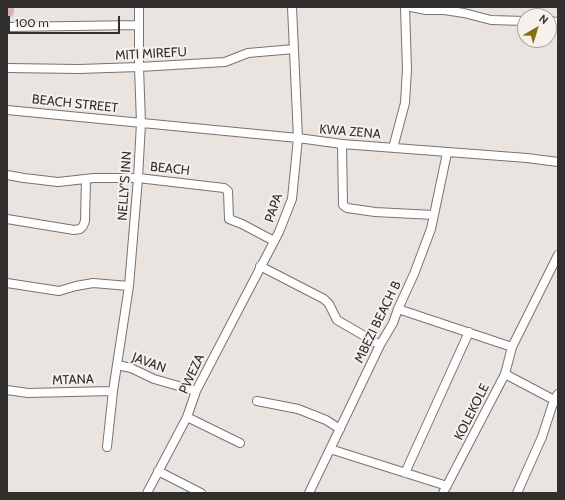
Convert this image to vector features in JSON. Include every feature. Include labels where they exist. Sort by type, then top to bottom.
[{"type":"main road","points":[[7,11],[8,7]]},
{"type":"street","name":"NELLY'S INN","points":[[117,365],[129,286],[138,178],[141,123],[139,7]]},
{"type":"street","name":"PAPA","points":[[260,266],[274,240],[292,199],[298,138],[292,7]]},
{"type":"street","points":[[393,148],[405,103],[408,68],[404,7]]},
{"type":"street","points":[[412,7],[426,10],[444,10],[464,13],[491,20],[517,21]]},
{"type":"street","points":[[7,27],[139,25]]},
{"type":"street","name":"MITI MIREFU","points":[[7,68],[79,69],[225,62],[248,53],[294,49]]},
{"type":"street","name":"BEACH STREET","points":[[7,110],[141,123]]},
{"type":"street","name":"KWA ZENA","points":[[141,123],[298,138],[342,144],[527,158],[558,162]]},
{"type":"street","points":[[342,144],[343,205],[348,208],[374,212],[434,215]]},
{"type":"street","name":"MBEZI BEACH B","points":[[309,493],[380,345],[393,323],[423,252],[431,229],[447,153]]},
{"type":"street","name":"BEACH","points":[[7,175],[58,182],[86,179],[138,178],[224,188],[228,191],[229,219],[274,240]]},
{"type":"street","points":[[7,219],[74,230],[80,229],[85,221],[86,179]]},
{"type":"street","name":"KOLEKOLE","points":[[330,449],[405,473],[445,490],[505,374],[512,347],[558,255]]},
{"type":"street","points":[[260,266],[324,299],[329,304],[337,320],[342,325],[380,345]]},
{"type":"street","name":"PWEZA","points":[[146,493],[187,417],[196,391],[247,295],[260,266]]},
{"type":"street","points":[[7,284],[59,291],[93,283],[129,286]]},
{"type":"street","points":[[398,309],[512,347]]},
{"type":"street","points":[[405,473],[469,332]]},
{"type":"street","name":"JAVAN","points":[[117,365],[131,368],[154,379],[196,391]]},
{"type":"street","name":"MTANA","points":[[7,390],[34,393],[113,391],[117,365]]},
{"type":"street","points":[[505,374],[557,398],[542,437],[517,493]]},
{"type":"street","points":[[107,447],[113,391]]},
{"type":"street","points":[[257,401],[298,409],[315,415],[340,429]]},
{"type":"street","points":[[187,417],[240,443]]},
{"type":"street","points":[[158,471],[202,493]]}]
